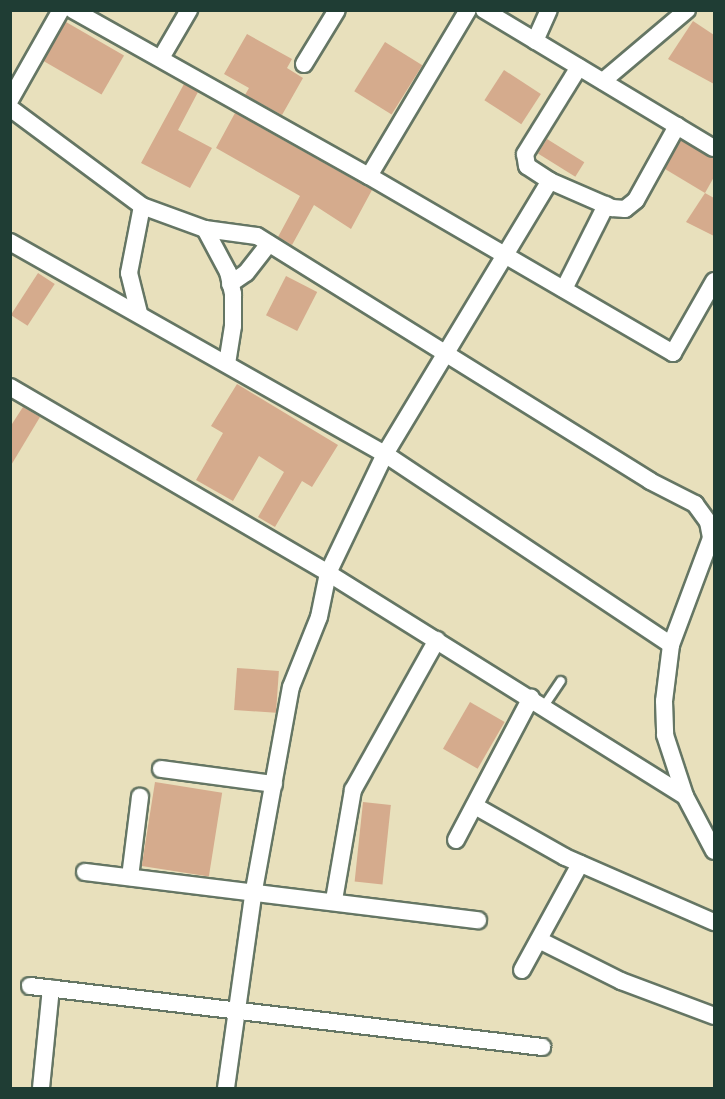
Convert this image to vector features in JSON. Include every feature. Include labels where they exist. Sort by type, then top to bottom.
[{"type":"street","points":[[10,100],[61,10]]},
{"type":"street","points":[[73,10],[369,176],[506,258],[673,353],[714,281]]},
{"type":"street","points":[[160,58],[189,10]]},
{"type":"street","points":[[304,64],[337,10]]},
{"type":"street","points":[[369,176],[468,10]]},
{"type":"street","points":[[484,10],[714,148]]},
{"type":"street","points":[[535,41],[549,10]]},
{"type":"street","points":[[603,81],[687,10]]},
{"type":"street","points":[[579,67],[525,154],[528,166],[550,181],[606,205],[626,209],[636,200],[678,126]]},
{"type":"street","points":[[10,108],[141,206],[205,230],[257,236],[650,481],[695,504],[708,522],[711,538],[671,645],[664,701],[665,735],[685,796],[714,851]]},
{"type":"street","points":[[226,1089],[254,890],[291,687],[319,617],[328,573],[385,454],[506,258],[550,181]]},
{"type":"street","points":[[564,289],[606,205]]},
{"type":"street","points":[[140,313],[129,273],[141,206]]},
{"type":"street","points":[[205,230],[230,284],[233,326],[227,362]]},
{"type":"street","points":[[10,242],[227,362],[385,454],[671,645]]},
{"type":"street","points":[[230,284],[246,273],[269,244]]},
{"type":"street","points":[[10,387],[328,573],[538,702],[685,796]]},
{"type":"street","points":[[334,900],[353,790],[437,640]]},
{"type":"street","points":[[456,840],[538,702]]},
{"type":"street","points":[[161,769],[274,784]]},
{"type":"street","points":[[130,877],[140,797]]},
{"type":"street","points":[[475,806],[580,864],[714,922]]},
{"type":"street","points":[[522,970],[580,864]]},
{"type":"street","points":[[85,872],[254,890],[477,920]]},
{"type":"street","points":[[539,940],[621,981],[714,1016]]},
{"type":"street","points":[[30,986],[542,1047]]},
{"type":"street","points":[[41,1089],[51,988]]},
{"type":"lane","points":[[538,702],[561,681]]},
{"type":"building","points":[[693,21],[714,35],[714,84],[668,59]]},
{"type":"building","points":[[66,22],[124,55],[102,94],[44,61]]},
{"type":"building","points":[[247,34],[292,59],[287,68],[303,78],[282,115],[245,95],[249,88],[224,74]]},
{"type":"building","points":[[385,42],[422,65],[392,115],[354,91]]},
{"type":"building","points":[[504,70],[541,94],[521,124],[484,100]]},
{"type":"building","points":[[184,84],[198,92],[178,130],[212,148],[190,188],[141,163]]},
{"type":"building","points":[[235,113],[372,190],[351,229],[314,205],[292,245],[278,237],[300,196],[216,148]]},
{"type":"building","points":[[547,139],[584,162],[575,177],[538,153]]},
{"type":"building","points":[[681,140],[714,158],[714,177],[705,193],[665,169]]},
{"type":"building","points":[[705,193],[714,198],[714,236],[686,222]]},
{"type":"building","points":[[38,273],[55,284],[28,326],[11,315]]},
{"type":"building","points":[[286,276],[317,292],[297,331],[266,315]]},
{"type":"building","points":[[237,384],[338,445],[312,487],[302,481],[275,527],[258,517],[284,472],[259,456],[233,501],[196,480],[223,433],[211,426]]},
{"type":"building","points":[[23,407],[40,417],[10,467],[10,427]]},
{"type":"building","points":[[237,668],[279,671],[276,713],[234,710]]},
{"type":"building","points":[[470,702],[505,722],[478,769],[443,749]]},
{"type":"building","points":[[155,782],[222,793],[209,877],[142,866]]},
{"type":"building","points":[[363,802],[391,805],[382,884],[355,882]]}]
